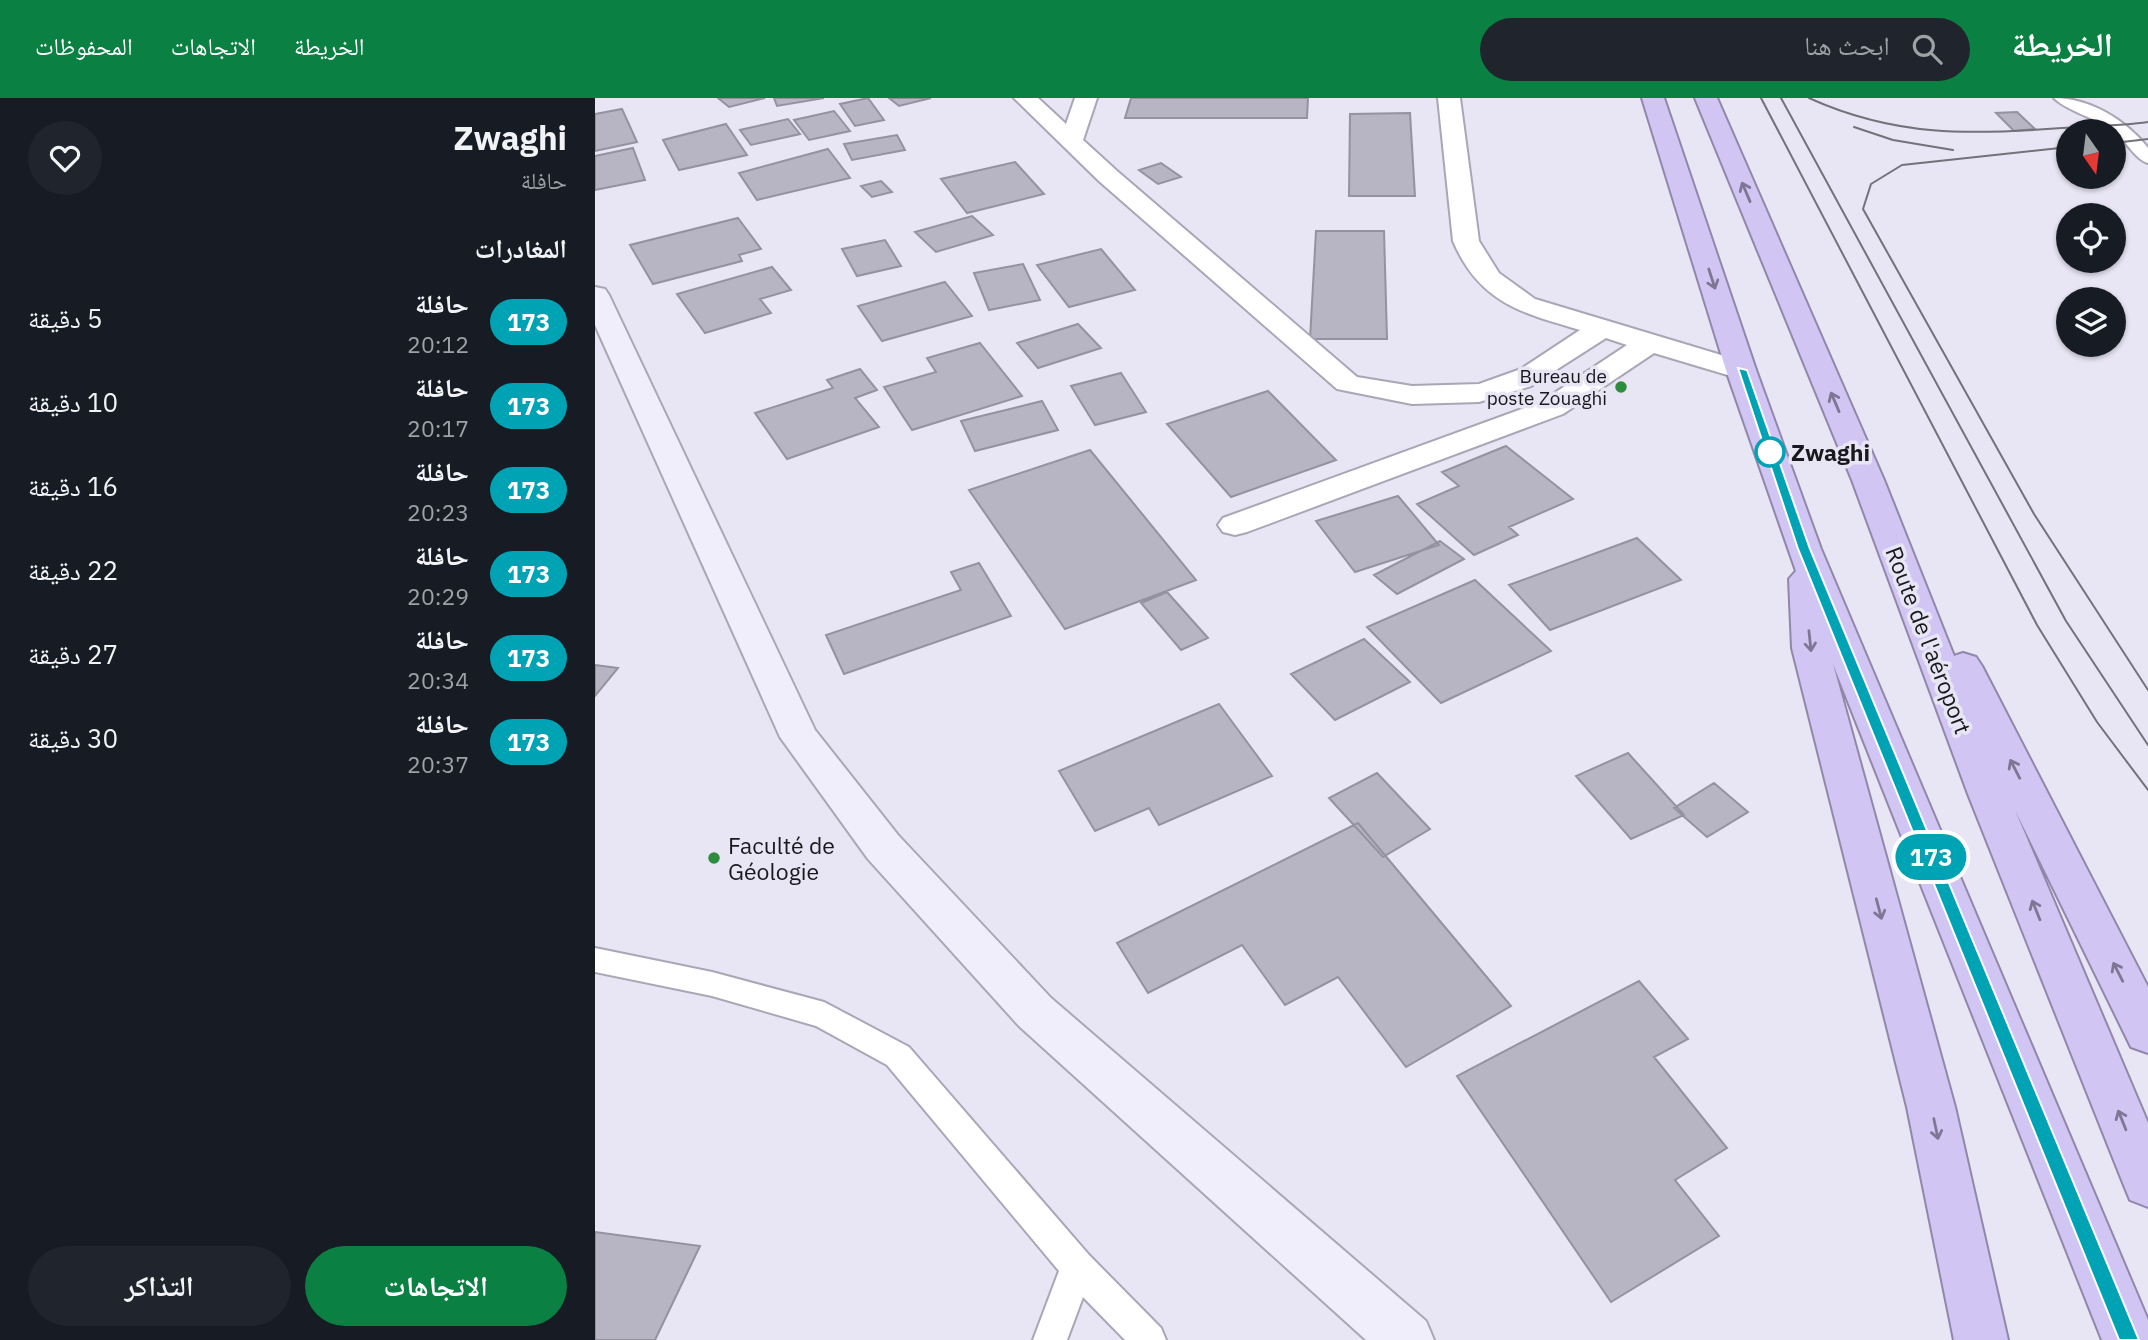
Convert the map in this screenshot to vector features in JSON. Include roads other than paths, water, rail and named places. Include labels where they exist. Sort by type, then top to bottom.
[{"type":"highway","points":[[1653,98],[1741,370],[1804,549],[2129,1340]]},
{"type":"highway","name":"Route de l'aéroport","points":[[1706,98],[1868,480],[1988,794],[2148,1183]]},
{"type":"highway","points":[[1868,480],[2148,1033]]},
{"type":"highway","points":[[1804,549],[1810,648],[1931,1107],[1982,1340]]},
{"type":"street","points":[[1025,98],[1315,359],[1347,383],[1385,393],[1432,396],[1481,392],[1521,380],[1603,328]]},
{"type":"street","points":[[1072,142],[1086,98]]},
{"type":"street","points":[[1449,98],[1466,241],[1475,263],[1495,285],[1525,305],[1741,370]]},
{"type":"street","points":[[595,295],[799,737],[883,847],[1035,1012],[1407,1340]]},
{"type":"street","points":[[1235,525],[1552,408],[1649,343]]},
{"type":"lane","points":[[2061,98],[2094,111],[2116,124],[2136,141],[2148,158]]},
{"type":"lane","points":[[595,960],[712,984],[824,1015],[898,1056],[1077,1267],[1149,1340]]},
{"type":"lane","points":[[1050,1340],[1077,1267]]},
{"type":"tram line","points":[[1761,98],[2037,625],[2097,722],[2148,790]]},
{"type":"tram line","points":[[1781,98],[2066,621],[2148,745]]},
{"type":"tram line","points":[[1809,98],[1872,120],[1933,130],[1996,132],[2148,122]]},
{"type":"tram line","points":[[1854,127],[1893,140],[1953,150]]},
{"type":"tram line","points":[[2126,142],[2148,139]]},
{"type":"tram line","points":[[2056,148],[1902,165],[1871,184],[1863,209],[2034,514],[2148,690]]},
{"type":"place","name":"Bureau de poste Zouaghi","points":[[1621,387]]},
{"type":"place","name":"Zwaghi","points":[[1770,452]]},
{"type":"place","name":"Faculté de Géologie","points":[[714,858]]}]
